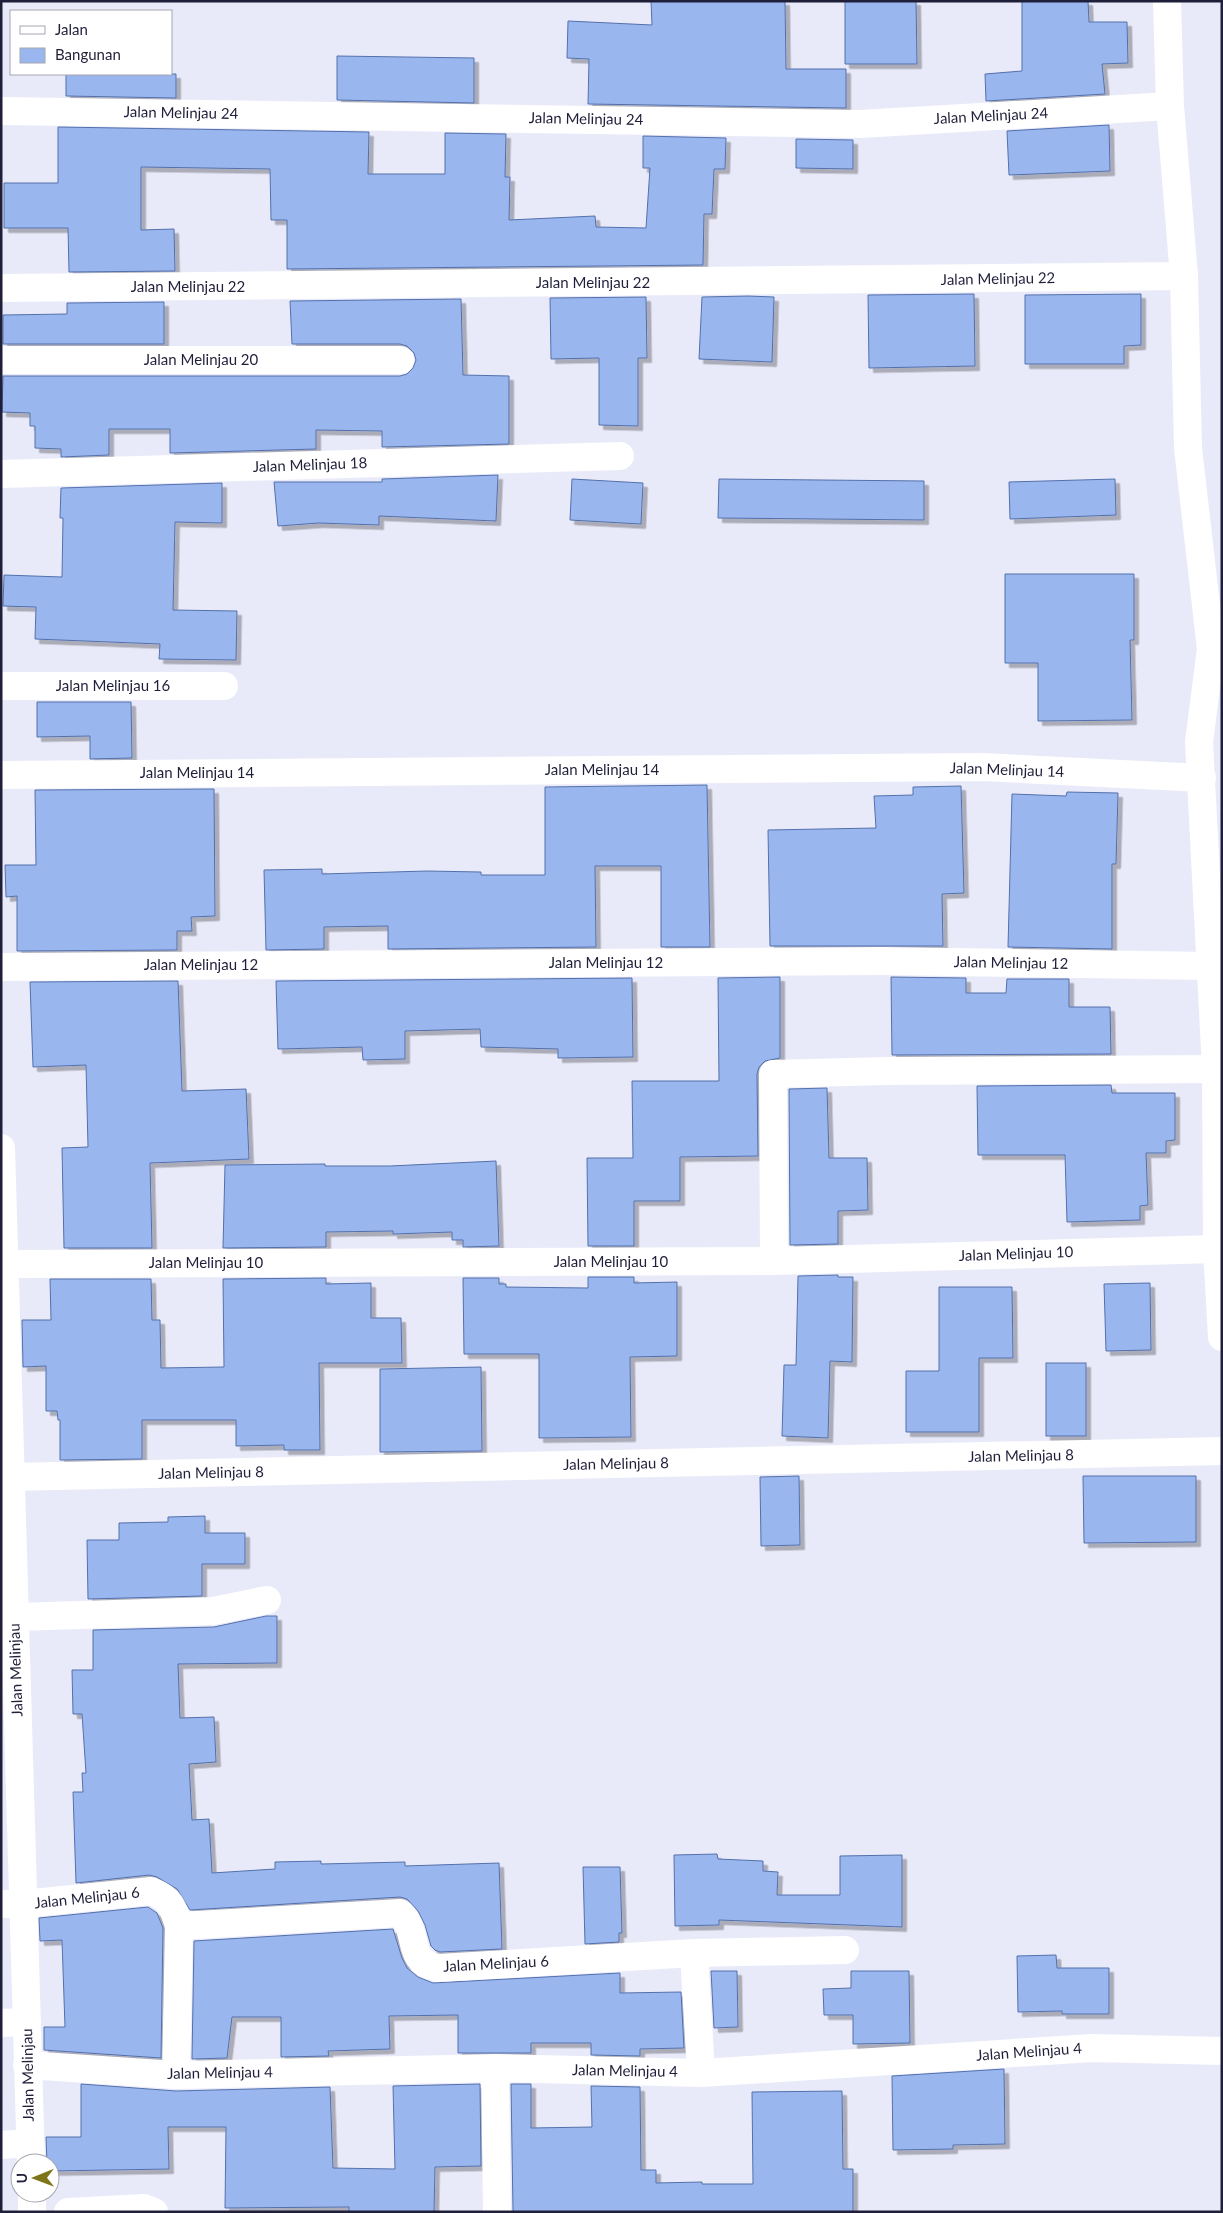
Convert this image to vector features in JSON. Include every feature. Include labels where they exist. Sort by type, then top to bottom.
[{"type":"street","points":[[1167,1],[1170,106],[1184,276],[1188,448],[1216,649],[1199,742],[1216,1069],[1217,1249],[1222,1337]]},
{"type":"street","name":"Jalan Melinjau 24","points":[[1,111],[860,124],[1170,106]]},
{"type":"street","name":"Jalan Melinjau 22","points":[[1,288],[1184,276]]},
{"type":"street","name":"Jalan Melinjau 20","points":[[1,360],[400,360]]},
{"type":"street","name":"Jalan Melinjau 18","points":[[1,474],[620,456]]},
{"type":"street","name":"Jalan Melinjau 16","points":[[1,686],[224,686]]},
{"type":"street","name":"Jalan Melinjau 14","points":[[1,774],[983,767],[1202,778]]},
{"type":"street","name":"Jalan Melinjau 12","points":[[1,967],[863,961],[1210,966]]},
{"type":"street","points":[[774,1261],[773,1074],[886,1070],[1216,1069]]},
{"type":"street","name":"Jalan Melinjau","points":[[1,1148],[4,1330],[10,1477],[7,1555],[15,1617],[10,1756],[14,2022],[27,2065],[30,2153]]},
{"type":"street","name":"Jalan Melinjau 10","points":[[4,1264],[774,1261],[1217,1249]]},
{"type":"street","name":"Jalan Melinjau 8","points":[[10,1477],[1222,1451]]},
{"type":"street","points":[[15,1617],[213,1611],[268,1600]]},
{"type":"street","name":"Jalan Melinjau 6","points":[[12,1904],[152,1892],[163,1896],[172,1906],[179,1926],[400,1913],[408,1921],[419,1959],[426,1966],[438,1968],[694,1952],[845,1950]]},
{"type":"street","points":[[176,2075],[179,1926]]},
{"type":"street","points":[[694,1952],[701,2073]]},
{"type":"street","name":"Jalan Melinjau 4","points":[[27,2065],[176,2075],[494,2068],[701,2073],[1092,2048],[1222,2051]]},
{"type":"street","points":[[494,2068],[497,2212]]},
{"type":"street","points":[[1,2145],[30,2153]]},
{"type":"street","points":[[68,2212],[144,2208],[154,2212]]},
{"type":"building","points":[[651,1],[785,1],[786,69],[846,69],[846,108],[588,104],[589,59],[567,58],[568,21],[652,25]]},
{"type":"building","points":[[845,1],[916,1],[917,64],[845,64]]},
{"type":"building","points":[[1022,1],[1088,1],[1089,22],[1127,22],[1128,63],[1102,64],[1105,94],[986,101],[985,74],[1022,71]]},
{"type":"building","points":[[337,56],[474,58],[474,103],[337,100]]},
{"type":"building","points":[[176,74],[176,98],[66,96],[66,75]]},
{"type":"building","points":[[1109,125],[1110,171],[1009,175],[1007,131]]},
{"type":"building","points":[[58,127],[369,132],[368,174],[445,174],[445,133],[506,134],[505,177],[510,177],[509,220],[595,216],[596,227],[646,228],[650,168],[643,168],[643,136],[726,138],[725,169],[714,169],[712,214],[704,214],[703,265],[287,269],[287,220],[271,220],[270,169],[141,167],[141,230],[174,229],[175,271],[69,272],[68,228],[4,228],[4,183],[58,183]]},
{"type":"building","points":[[796,139],[853,140],[853,169],[796,168]]},
{"type":"building","points":[[974,294],[975,366],[869,368],[868,295]]},
{"type":"building","points":[[1141,294],[1141,345],[1124,346],[1124,364],[1025,364],[1025,295]]},
{"type":"building","points":[[646,297],[647,358],[638,358],[638,426],[599,425],[599,358],[551,359],[550,298]]},
{"type":"building","points":[[702,297],[774,297],[772,362],[699,359]]},
{"type":"building","points":[[461,299],[463,375],[509,376],[509,444],[382,447],[382,431],[316,430],[316,449],[170,453],[170,429],[109,429],[109,455],[61,457],[61,449],[35,448],[35,426],[30,426],[30,413],[2,412],[3,376],[400,376],[407,374],[413,368],[416,360],[414,353],[407,346],[400,344],[292,344],[290,301]]},
{"type":"building","points":[[164,302],[164,344],[3,344],[3,315],[67,314],[67,303]]},
{"type":"building","points":[[498,475],[496,521],[379,516],[379,525],[319,523],[278,526],[274,482],[382,482],[382,479]]},
{"type":"building","points":[[572,479],[643,483],[641,524],[570,520]]},
{"type":"building","points":[[719,479],[924,481],[924,520],[718,518]]},
{"type":"building","points":[[1115,479],[1116,515],[1010,519],[1009,482]]},
{"type":"building","points":[[222,483],[222,523],[175,522],[173,610],[237,611],[236,660],[159,659],[160,644],[35,639],[36,607],[3,606],[4,575],[62,577],[63,518],[60,518],[61,488]]},
{"type":"building","points":[[1005,574],[1134,574],[1134,640],[1130,640],[1132,720],[1038,721],[1038,663],[1005,663]]},
{"type":"building","points":[[37,702],[131,702],[132,758],[90,759],[90,736],[37,737]]},
{"type":"building","points":[[707,785],[710,947],[661,947],[661,866],[595,866],[596,947],[388,949],[388,926],[324,927],[324,949],[266,950],[264,870],[322,869],[322,874],[427,871],[481,872],[481,875],[545,875],[545,787]]},
{"type":"building","points":[[961,786],[964,893],[942,894],[943,946],[770,946],[768,830],[876,828],[874,796],[913,795],[913,787]]},
{"type":"building","points":[[214,789],[215,916],[191,917],[192,931],[177,931],[177,950],[17,951],[17,896],[6,897],[5,865],[36,865],[35,790]]},
{"type":"building","points":[[1067,792],[1118,793],[1116,864],[1112,864],[1112,949],[1008,947],[1012,794],[1066,796]]},
{"type":"building","points":[[780,977],[780,1058],[765,1061],[759,1067],[757,1074],[758,1156],[680,1157],[680,1201],[634,1201],[634,1246],[588,1246],[587,1158],[633,1158],[632,1081],[719,1081],[718,978]]},
{"type":"building","points":[[891,977],[966,978],[966,993],[1006,993],[1007,979],[1069,979],[1069,1007],[1110,1007],[1111,1054],[892,1055]]},
{"type":"building","points":[[632,978],[633,1057],[558,1058],[558,1049],[481,1047],[480,1029],[405,1031],[405,1059],[363,1060],[362,1047],[278,1049],[276,981]]},
{"type":"building","points":[[178,981],[182,1091],[246,1089],[249,1159],[150,1163],[152,1248],[64,1248],[62,1148],[88,1147],[86,1065],[33,1067],[30,982]]},
{"type":"building","points":[[1111,1085],[1112,1093],[1175,1093],[1175,1140],[1166,1141],[1166,1153],[1146,1153],[1148,1205],[1140,1206],[1140,1220],[1067,1222],[1065,1155],[978,1155],[977,1086]]},
{"type":"building","points":[[827,1088],[829,1158],[867,1158],[868,1210],[838,1211],[838,1244],[790,1245],[789,1089]]},
{"type":"building","points":[[496,1161],[499,1246],[463,1247],[463,1240],[452,1240],[452,1232],[393,1234],[393,1231],[326,1232],[326,1247],[223,1248],[225,1165],[325,1164],[325,1166],[390,1166]]},
{"type":"building","points":[[838,1275],[838,1277],[853,1277],[852,1362],[830,1361],[828,1438],[782,1436],[784,1365],[796,1365],[798,1276]]},
{"type":"building","points":[[588,1277],[634,1277],[634,1283],[677,1282],[677,1356],[630,1357],[631,1437],[539,1438],[539,1354],[464,1354],[463,1278],[499,1278],[499,1284],[506,1284],[506,1287],[588,1288]]},
{"type":"building","points":[[326,1278],[326,1284],[371,1283],[371,1318],[401,1318],[402,1363],[319,1363],[320,1450],[284,1450],[284,1445],[236,1446],[236,1420],[142,1420],[142,1459],[60,1460],[60,1420],[58,1420],[57,1411],[46,1411],[46,1366],[23,1367],[22,1320],[51,1320],[50,1279],[151,1279],[152,1320],[160,1320],[161,1368],[224,1367],[223,1279]]},
{"type":"building","points":[[1150,1283],[1151,1350],[1106,1351],[1104,1284]]},
{"type":"building","points":[[939,1287],[1012,1287],[1013,1358],[979,1358],[979,1432],[906,1432],[906,1371],[939,1371]]},
{"type":"building","points":[[1046,1363],[1086,1363],[1086,1436],[1046,1436]]},
{"type":"building","points":[[481,1367],[482,1451],[380,1452],[380,1369]]},
{"type":"building","points":[[799,1476],[800,1545],[761,1546],[760,1477]]},
{"type":"building","points":[[1083,1476],[1196,1476],[1196,1542],[1084,1543]]},
{"type":"building","points":[[205,1516],[205,1533],[245,1533],[245,1564],[202,1564],[202,1596],[88,1599],[87,1540],[119,1540],[119,1523],[168,1522],[168,1517]]},
{"type":"building","points":[[266,1616],[277,1616],[277,1663],[178,1664],[180,1718],[214,1717],[216,1762],[189,1764],[192,1820],[209,1819],[212,1873],[275,1869],[275,1862],[321,1861],[321,1864],[405,1862],[405,1866],[499,1863],[502,1949],[440,1952],[435,1950],[431,1946],[425,1925],[418,1911],[407,1899],[400,1897],[190,1910],[177,1889],[157,1877],[149,1875],[76,1883],[73,1792],[83,1792],[82,1773],[86,1773],[82,1714],[73,1714],[72,1670],[93,1670],[93,1630],[214,1627]]},
{"type":"building","points":[[717,1854],[718,1859],[763,1861],[763,1871],[778,1872],[777,1895],[840,1895],[840,1856],[902,1855],[902,1927],[719,1920],[719,1925],[675,1926],[674,1855]]},
{"type":"building","points":[[583,1867],[620,1867],[622,1933],[619,1933],[619,1942],[585,1944]]},
{"type":"building","points":[[148,1907],[157,1913],[163,1928],[161,2058],[44,2050],[44,2027],[65,2027],[62,1940],[40,1941],[39,1918]]},
{"type":"building","points":[[393,1929],[407,1968],[418,1977],[433,1983],[620,1973],[620,1993],[681,1992],[684,2048],[640,2049],[640,2056],[591,2055],[591,2043],[531,2043],[531,2053],[458,2053],[458,2015],[389,2016],[390,2049],[328,2051],[329,2056],[281,2057],[281,2017],[232,2017],[227,2058],[192,2059],[194,1941]]},
{"type":"building","points":[[1056,1955],[1057,1968],[1109,1968],[1109,2014],[1062,2014],[1062,2011],[1018,2012],[1017,1956]]},
{"type":"building","points":[[711,1971],[737,1971],[738,2027],[714,2028]]},
{"type":"building","points":[[851,1971],[909,1971],[910,2043],[853,2044],[853,2015],[824,2015],[823,1989],[851,1988]]},
{"type":"building","points":[[1004,2069],[1005,2144],[953,2145],[953,2149],[893,2150],[892,2076]]},
{"type":"building","points":[[81,2084],[176,2091],[330,2087],[333,2168],[395,2169],[393,2086],[480,2084],[481,2166],[435,2167],[434,2212],[349,2212],[349,2207],[225,2208],[226,2127],[168,2127],[169,2169],[60,2171],[60,2153],[47,2153],[46,2137],[81,2137]]},
{"type":"building","points":[[511,2084],[531,2084],[531,2128],[592,2127],[591,2086],[640,2087],[641,2170],[656,2170],[656,2183],[702,2182],[702,2184],[753,2184],[752,2092],[842,2091],[843,2169],[853,2169],[853,2212],[513,2212]]}]
